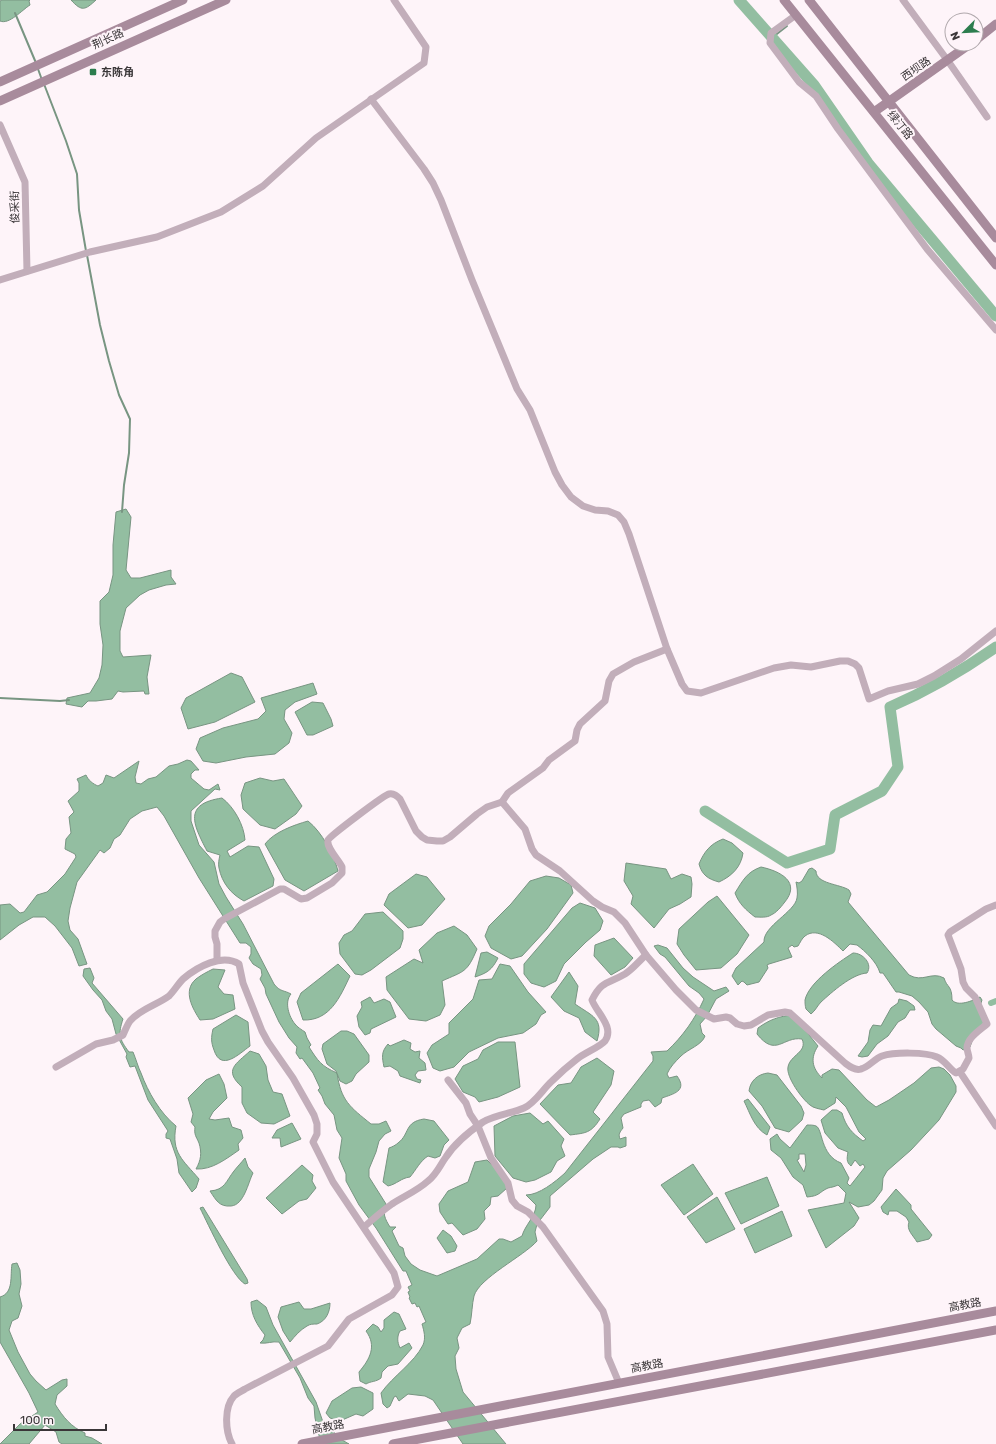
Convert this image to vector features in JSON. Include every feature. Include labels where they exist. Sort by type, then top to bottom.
[{"type":"main road","name":"荆长路","points":[[0,82],[183,0]]},
{"type":"main road","name":"荆长路","points":[[0,102],[30,87],[226,0]]},
{"type":"main road","name":"绿汀路","points":[[784,0],[996,265]]},
{"type":"main road","name":"绿汀路","points":[[809,0],[996,238]]},
{"type":"main road","points":[[984,34],[996,24]]},
{"type":"main road","name":"西坝路","points":[[874,112],[960,52]]},
{"type":"main road","name":"高教路","points":[[302,1444],[996,1311]]},
{"type":"main road","points":[[393,1444],[996,1330]]},
{"type":"street","points":[[0,280],[86,253],[157,237],[222,212],[263,186],[316,138],[424,63],[426,47],[394,0]]},
{"type":"street","points":[[903,0],[987,117]]},
{"type":"street","points":[[796,15],[771,33],[770,43],[799,82],[816,96],[838,129],[928,250],[996,330]]},
{"type":"street","points":[[371,99],[433,183],[517,389],[530,410],[555,472],[562,485],[571,497],[583,506],[613,513],[618,515],[624,522],[630,534],[667,649],[682,684],[687,691],[701,693],[774,668],[791,665],[811,667],[840,661],[848,661],[855,664],[859,668],[869,699],[894,689],[918,684],[934,676],[961,659],[996,631]]},
{"type":"street","name":"俊采街","points":[[0,125],[6,142],[25,182],[27,271]]},
{"type":"street","points":[[217,960],[215,930],[224,919],[280,889],[284,889],[302,899],[307,898],[338,878],[342,873],[342,867],[328,844],[328,840],[337,830],[387,795],[396,795],[400,799],[416,831],[422,836],[427,840],[443,841],[487,807],[502,802],[508,793],[543,768],[549,760],[575,741],[580,724],[605,701],[612,674],[634,662],[667,649]]},
{"type":"street","points":[[502,802],[525,829],[532,849],[536,855],[560,871],[593,901],[614,912],[625,924],[646,955],[690,1004],[709,1018],[730,1018],[737,1024],[744,1026],[751,1025],[768,1015],[785,1012],[790,1013],[851,1068],[861,1069],[882,1056],[916,1054],[937,1057],[956,1073],[960,1072]]},
{"type":"street","points":[[960,1072],[970,1058],[967,1050],[970,1041],[977,1032],[987,1024],[974,997],[963,982],[961,969],[948,935],[950,932],[986,909],[996,905]]},
{"type":"street","points":[[364,1227],[391,1205],[429,1181],[437,1172],[454,1146],[478,1126],[500,1114],[524,1108],[579,1057],[605,1041],[608,1034],[606,1024],[594,1006],[592,1000],[596,991],[605,983],[626,973],[646,955]]},
{"type":"street","points":[[56,1067],[96,1044],[114,1040],[123,1035],[130,1022],[140,1013],[170,995],[185,978],[205,965],[217,960],[234,961],[239,964],[243,983],[262,1031],[293,1078],[314,1114],[317,1124],[317,1134],[313,1142],[333,1182],[394,1273],[398,1287],[392,1295],[348,1319],[328,1346],[245,1388],[234,1396],[229,1408],[226,1424],[232,1444]]},
{"type":"street","points":[[960,1072],[996,1126]]},
{"type":"street","points":[[448,1080],[466,1103],[470,1114],[478,1126],[491,1158],[508,1183],[512,1200],[517,1206],[528,1212],[543,1228],[603,1310],[607,1324],[608,1357],[619,1383]]},
{"type":"shaded area","points":[[30,0],[30,5],[11,19],[4,22],[0,21],[0,1]]},
{"type":"shaded area","points":[[71,0],[96,0],[86,8],[81,8]]},
{"type":"shaded area","points":[[126,509],[131,517],[126,570],[131,578],[140,578],[171,570],[171,577],[176,584],[149,590],[140,595],[126,608],[120,631],[120,651],[123,657],[151,655],[147,677],[149,694],[145,694],[144,691],[118,691],[112,699],[88,701],[82,707],[66,704],[67,698],[90,693],[99,678],[102,665],[103,645],[100,624],[100,601],[109,592],[113,575],[113,545],[116,512]]},
{"type":"shaded area","points":[[231,673],[242,677],[255,702],[215,722],[188,729],[181,708],[186,698]]},
{"type":"shaded area","points":[[313,683],[317,694],[295,702],[285,710],[284,719],[292,733],[289,743],[275,754],[246,757],[216,763],[203,761],[196,749],[200,738],[223,728],[258,719],[266,711],[261,698]]},
{"type":"shaded area","points":[[312,702],[323,703],[333,726],[313,735],[307,735],[295,712]]},
{"type":"shaded area","points":[[187,760],[191,761],[199,770],[195,770],[191,774],[191,778],[204,789],[209,790],[218,784],[220,790],[215,789],[191,811],[191,821],[199,845],[214,862],[219,884],[243,924],[274,984],[280,990],[291,994],[288,1001],[288,1009],[293,1021],[305,1032],[311,1045],[309,1047],[318,1060],[327,1068],[337,1073],[344,1097],[352,1108],[371,1124],[379,1124],[386,1121],[391,1131],[385,1134],[379,1141],[369,1169],[369,1177],[386,1204],[384,1213],[390,1227],[396,1227],[392,1231],[399,1246],[403,1248],[405,1256],[411,1264],[420,1270],[437,1276],[477,1259],[499,1239],[511,1242],[522,1236],[536,1209],[536,1205],[526,1195],[536,1193],[552,1184],[565,1173],[653,1061],[651,1052],[667,1051],[688,1027],[704,999],[699,993],[689,986],[654,946],[658,945],[667,948],[683,968],[693,977],[714,991],[726,987],[729,991],[716,999],[707,1016],[700,1024],[702,1033],[705,1036],[701,1042],[681,1056],[668,1071],[667,1074],[669,1078],[677,1076],[680,1081],[681,1085],[678,1091],[662,1098],[661,1103],[655,1107],[649,1100],[643,1101],[641,1107],[624,1114],[621,1118],[623,1128],[619,1136],[620,1139],[626,1137],[626,1146],[620,1148],[611,1147],[593,1159],[550,1196],[550,1207],[537,1224],[535,1232],[537,1241],[484,1282],[474,1296],[470,1324],[462,1328],[457,1338],[459,1348],[455,1356],[456,1369],[463,1392],[506,1444],[463,1444],[433,1400],[425,1396],[408,1394],[399,1401],[396,1396],[387,1408],[383,1404],[381,1393],[409,1364],[419,1352],[424,1342],[422,1324],[426,1322],[419,1306],[417,1307],[415,1303],[412,1304],[409,1298],[408,1292],[410,1291],[408,1287],[412,1285],[406,1271],[403,1271],[376,1228],[359,1205],[346,1181],[346,1174],[339,1158],[342,1138],[337,1130],[334,1115],[325,1104],[318,1090],[320,1088],[313,1073],[302,1058],[300,1059],[296,1053],[297,1047],[289,1038],[279,1022],[260,979],[262,975],[261,969],[253,964],[249,958],[251,954],[251,947],[246,943],[240,943],[199,878],[164,816],[157,807],[142,811],[130,819],[120,835],[114,839],[110,848],[104,853],[100,850],[77,882],[68,921],[70,930],[78,939],[87,964],[79,966],[72,948],[55,926],[45,917],[33,917],[19,925],[0,940],[0,905],[10,904],[20,913],[24,912],[37,895],[47,892],[65,874],[76,857],[75,854],[65,849],[66,839],[71,833],[69,817],[74,812],[68,801],[79,791],[79,783],[77,779],[86,775],[91,782],[98,786],[103,783],[106,775],[114,778],[139,761],[135,777],[136,783],[141,784],[148,779],[156,777],[169,766]]},
{"type":"shaded area","points":[[260,778],[273,781],[284,779],[302,806],[296,814],[275,829],[260,825],[243,809],[241,795],[245,783]]},
{"type":"shaded area","points":[[222,798],[231,806],[238,817],[243,828],[245,840],[227,851],[230,857],[248,846],[259,847],[274,879],[273,886],[244,901],[228,888],[220,873],[220,855],[207,851],[195,824],[196,810],[201,805]]},
{"type":"shaded area","points":[[308,821],[318,831],[327,844],[334,858],[338,871],[304,891],[285,880],[265,844],[279,833]]},
{"type":"shaded area","points":[[723,839],[732,843],[743,853],[738,867],[728,877],[719,882],[706,876],[699,864],[708,849],[714,843]]},
{"type":"shaded area","points":[[626,863],[666,869],[671,879],[682,874],[691,877],[691,897],[669,909],[654,928],[631,904],[633,896],[624,881]]},
{"type":"shaded area","points":[[761,867],[775,871],[781,875],[790,883],[791,889],[789,896],[780,908],[768,917],[755,917],[743,906],[735,893],[743,880],[752,871]]},
{"type":"shaded area","points":[[812,868],[816,871],[820,879],[849,890],[851,894],[848,902],[909,975],[919,978],[939,976],[944,978],[950,989],[952,1000],[958,1003],[969,1002],[980,997],[982,1000],[979,1009],[984,1024],[976,1030],[970,1047],[963,1050],[936,1029],[932,1024],[928,1012],[919,1002],[912,996],[896,992],[883,973],[880,973],[874,961],[857,945],[850,944],[843,951],[826,936],[820,934],[810,933],[802,939],[798,946],[794,947],[792,945],[788,948],[792,957],[767,965],[768,968],[759,982],[747,985],[742,981],[738,985],[732,976],[736,968],[764,942],[768,930],[791,909],[797,898],[796,882],[799,883],[802,881],[809,869]]},
{"type":"shaded area","points":[[416,874],[427,877],[445,899],[422,925],[408,928],[384,905],[389,894]]},
{"type":"shaded area","points":[[546,876],[559,878],[571,885],[573,893],[547,929],[522,956],[511,959],[491,948],[485,936],[489,926],[511,904],[530,881]]},
{"type":"shaded area","points":[[717,896],[749,935],[737,954],[721,968],[696,970],[677,944],[679,929],[708,902]]},
{"type":"shaded area","points":[[580,903],[595,908],[603,921],[600,930],[564,964],[556,981],[544,987],[531,983],[524,974],[524,964],[572,908]]},
{"type":"shaded area","points":[[383,912],[403,931],[403,939],[400,948],[371,970],[362,975],[355,974],[340,954],[339,943],[344,935],[352,931],[365,914]]},
{"type":"shaded area","points":[[454,926],[467,935],[477,949],[474,957],[467,967],[460,973],[442,981],[445,1005],[440,1015],[426,1021],[409,1019],[387,990],[386,977],[414,959],[423,963],[419,950],[437,933]]},
{"type":"shaded area","points":[[614,938],[633,958],[625,967],[611,975],[594,956],[595,945]]},
{"type":"shaded area","points":[[487,952],[498,958],[489,970],[475,977],[481,953]]},
{"type":"shaded area","points":[[853,953],[857,953],[866,960],[869,966],[867,973],[861,974],[842,984],[821,1002],[811,1014],[806,1009],[805,1000],[812,986],[825,973]]},
{"type":"shaded area","points":[[338,964],[350,976],[338,999],[327,1012],[312,1019],[303,1020],[297,1002],[301,993]]},
{"type":"shaded area","points":[[500,964],[510,966],[528,992],[546,1012],[541,1015],[536,1024],[523,1033],[498,1038],[469,1052],[454,1067],[440,1071],[433,1068],[427,1053],[432,1045],[449,1034],[449,1023],[473,999],[479,980],[492,979]]},
{"type":"shaded area","points":[[90,968],[94,978],[92,983],[123,1019],[120,1029],[121,1040],[129,1052],[133,1052],[151,1095],[160,1109],[176,1126],[175,1143],[177,1150],[183,1161],[199,1179],[196,1188],[192,1192],[179,1173],[177,1159],[170,1139],[166,1138],[168,1131],[148,1100],[135,1066],[130,1067],[126,1057],[127,1054],[116,1034],[112,1019],[106,1011],[102,1000],[83,976],[84,969]]},
{"type":"shaded area","points":[[213,969],[225,970],[218,987],[224,994],[233,995],[235,1009],[213,1019],[200,1020],[194,1011],[190,1000],[190,989],[196,979]]},
{"type":"shaded area","points":[[569,972],[578,986],[575,1004],[595,1018],[598,1022],[599,1033],[597,1041],[585,1032],[579,1018],[564,1011],[551,997]]},
{"type":"shaded area","points":[[370,997],[374,1003],[384,999],[390,1002],[396,1017],[371,1029],[370,1033],[365,1035],[359,1027],[357,1016],[362,1007],[361,1002]]},
{"type":"shaded area","points":[[899,999],[907,1001],[914,1006],[915,1010],[910,1010],[905,1018],[898,1022],[888,1036],[877,1044],[868,1056],[858,1056],[868,1042],[870,1030],[873,1025],[881,1026],[891,1008],[898,1003]]},
{"type":"shaded area","points":[[236,1015],[248,1022],[250,1046],[236,1057],[226,1061],[221,1060],[217,1056],[212,1045],[213,1029]]},
{"type":"shaded area","points":[[793,1015],[818,1046],[815,1050],[813,1063],[814,1067],[822,1078],[822,1075],[832,1069],[839,1070],[867,1100],[876,1107],[914,1083],[931,1068],[939,1067],[944,1069],[950,1075],[956,1086],[956,1092],[939,1120],[911,1150],[887,1171],[883,1178],[882,1190],[874,1201],[869,1205],[858,1207],[849,1202],[859,1218],[854,1226],[826,1248],[808,1210],[844,1203],[846,1193],[838,1185],[828,1188],[814,1196],[807,1197],[803,1185],[793,1177],[781,1158],[771,1150],[770,1139],[777,1134],[780,1139],[790,1148],[807,1125],[816,1126],[829,1154],[841,1163],[849,1178],[847,1183],[850,1186],[865,1167],[863,1164],[860,1166],[855,1160],[851,1166],[848,1163],[848,1152],[838,1148],[825,1133],[821,1120],[832,1110],[837,1110],[842,1113],[845,1122],[853,1132],[863,1141],[866,1139],[859,1132],[846,1107],[836,1097],[835,1103],[824,1110],[819,1109],[811,1106],[795,1088],[789,1076],[788,1067],[792,1059],[803,1047],[802,1039],[790,1040],[775,1045],[764,1041],[757,1034],[758,1028],[766,1023],[779,1017]],"holes":[[[799,1154],[805,1154],[806,1165],[804,1172],[797,1160],[799,1159]]]},
{"type":"shaded area","points":[[341,1031],[347,1031],[354,1034],[369,1055],[369,1062],[356,1074],[352,1081],[346,1084],[340,1081],[336,1071],[327,1064],[322,1049],[323,1044]]},
{"type":"shaded area","points":[[404,1040],[411,1043],[410,1049],[415,1052],[420,1051],[419,1058],[425,1063],[426,1070],[418,1071],[415,1075],[417,1079],[421,1080],[420,1083],[400,1076],[398,1071],[390,1066],[384,1067],[383,1055],[388,1044],[390,1046]]},
{"type":"shaded area","points":[[498,1042],[515,1042],[520,1087],[498,1097],[479,1102],[475,1097],[463,1092],[455,1079],[463,1066],[478,1059],[483,1050]]},
{"type":"shaded area","points":[[250,1051],[259,1054],[266,1066],[268,1080],[273,1092],[282,1094],[290,1116],[274,1124],[261,1123],[247,1113],[242,1103],[242,1087],[233,1076],[232,1072],[236,1064]]},
{"type":"shaded area","points":[[597,1058],[614,1071],[611,1085],[593,1112],[600,1119],[588,1132],[570,1135],[540,1104],[558,1085],[571,1083],[581,1067]]},
{"type":"shaded area","points":[[768,1073],[777,1075],[801,1106],[804,1113],[802,1120],[789,1132],[775,1128],[762,1106],[749,1091],[751,1084],[755,1079]]},
{"type":"shaded area","points":[[219,1074],[224,1084],[227,1098],[213,1112],[209,1119],[215,1120],[229,1118],[232,1127],[241,1130],[243,1138],[238,1144],[239,1150],[229,1157],[208,1168],[196,1169],[201,1153],[195,1134],[195,1127],[191,1122],[193,1114],[188,1098],[206,1080]]},
{"type":"shaded area","points":[[748,1099],[770,1127],[767,1135],[753,1120],[744,1101]]},
{"type":"shaded area","points":[[530,1113],[543,1124],[548,1121],[564,1139],[561,1146],[565,1156],[557,1161],[551,1172],[535,1180],[526,1182],[513,1178],[495,1156],[494,1126],[513,1116]]},
{"type":"shaded area","points":[[424,1119],[434,1121],[449,1140],[444,1145],[440,1156],[435,1158],[428,1156],[420,1163],[410,1177],[388,1186],[383,1182],[389,1148],[402,1140],[413,1123]]},
{"type":"shaded area","points":[[292,1123],[301,1139],[281,1147],[280,1138],[272,1138],[277,1130]]},
{"type":"shaded area","points":[[245,1158],[248,1167],[253,1173],[245,1193],[235,1205],[227,1206],[221,1204],[216,1200],[210,1191],[222,1187]]},
{"type":"shaded area","points":[[487,1160],[501,1174],[507,1188],[498,1196],[491,1197],[490,1205],[484,1211],[485,1219],[477,1229],[463,1235],[452,1223],[448,1224],[440,1212],[439,1204],[448,1191],[468,1182],[475,1162]]},
{"type":"shaded area","points":[[693,1164],[713,1194],[684,1215],[661,1185]]},
{"type":"shaded area","points":[[302,1165],[313,1175],[312,1181],[316,1188],[307,1199],[299,1201],[282,1214],[266,1198]]},
{"type":"shaded area","points":[[767,1177],[779,1206],[741,1224],[725,1193]]},
{"type":"shaded area","points":[[896,1189],[911,1205],[911,1209],[932,1235],[929,1239],[917,1242],[908,1228],[909,1222],[906,1217],[897,1211],[889,1211],[888,1215],[883,1212],[881,1207]]},
{"type":"shaded area","points":[[717,1197],[735,1229],[706,1243],[687,1217]]},
{"type":"shaded area","points":[[203,1207],[248,1283],[245,1284],[240,1279],[227,1261],[200,1208]]},
{"type":"shaded area","points":[[782,1211],[792,1236],[755,1253],[744,1229]]},
{"type":"shaded area","points":[[443,1230],[451,1236],[457,1246],[455,1251],[447,1253],[437,1238]]},
{"type":"shaded area","points":[[17,1263],[20,1270],[21,1284],[19,1294],[22,1306],[18,1318],[12,1321],[9,1330],[18,1352],[30,1374],[46,1390],[62,1380],[67,1379],[67,1386],[57,1395],[55,1404],[71,1425],[85,1433],[85,1436],[102,1444],[62,1444],[59,1442],[56,1432],[45,1425],[29,1444],[0,1444],[20,1424],[38,1412],[0,1342],[0,1297],[8,1292],[12,1264]]},
{"type":"shaded area","points":[[257,1300],[266,1307],[273,1325],[316,1402],[323,1422],[342,1440],[349,1444],[321,1444],[314,1406],[308,1398],[300,1378],[279,1342],[260,1343],[265,1335],[255,1320],[251,1307],[251,1302]]},
{"type":"shaded area","points":[[299,1302],[304,1309],[311,1309],[330,1303],[329,1310],[323,1321],[317,1324],[308,1325],[290,1342],[283,1331],[278,1317],[281,1307]]},
{"type":"shaded area","points":[[394,1312],[399,1314],[406,1329],[400,1331],[398,1335],[400,1348],[409,1343],[412,1348],[398,1364],[388,1366],[382,1372],[381,1378],[366,1384],[360,1381],[359,1372],[369,1357],[372,1347],[366,1331],[373,1324],[378,1327],[381,1332],[384,1328],[384,1320]]},
{"type":"shaded area","points":[[361,1387],[373,1393],[373,1409],[363,1416],[356,1414],[340,1421],[330,1418],[326,1413],[332,1401],[352,1388]]},
{"type":"waterway","points":[[739,0],[814,85],[868,163],[996,316]]},
{"type":"waterway","points":[[15,13],[36,63]]},
{"type":"waterway","points":[[773,37],[787,26]]},
{"type":"waterway","points":[[38,69],[42,80]]},
{"type":"waterway","points":[[44,84],[77,174],[79,210],[86,251]]},
{"type":"waterway","points":[[87,255],[100,325],[109,361],[119,395],[130,419],[129,453],[122,512]]},
{"type":"waterway","points":[[705,811],[787,863],[830,849],[835,815],[882,791],[898,767],[890,707],[944,680],[996,647]]},
{"type":"waterway","points":[[0,698],[60,701],[69,700]]},
{"type":"waterway","points":[[991,1003],[996,1001]]},
{"type":"place","name":"东陈角","points":[[93,72]]}]
